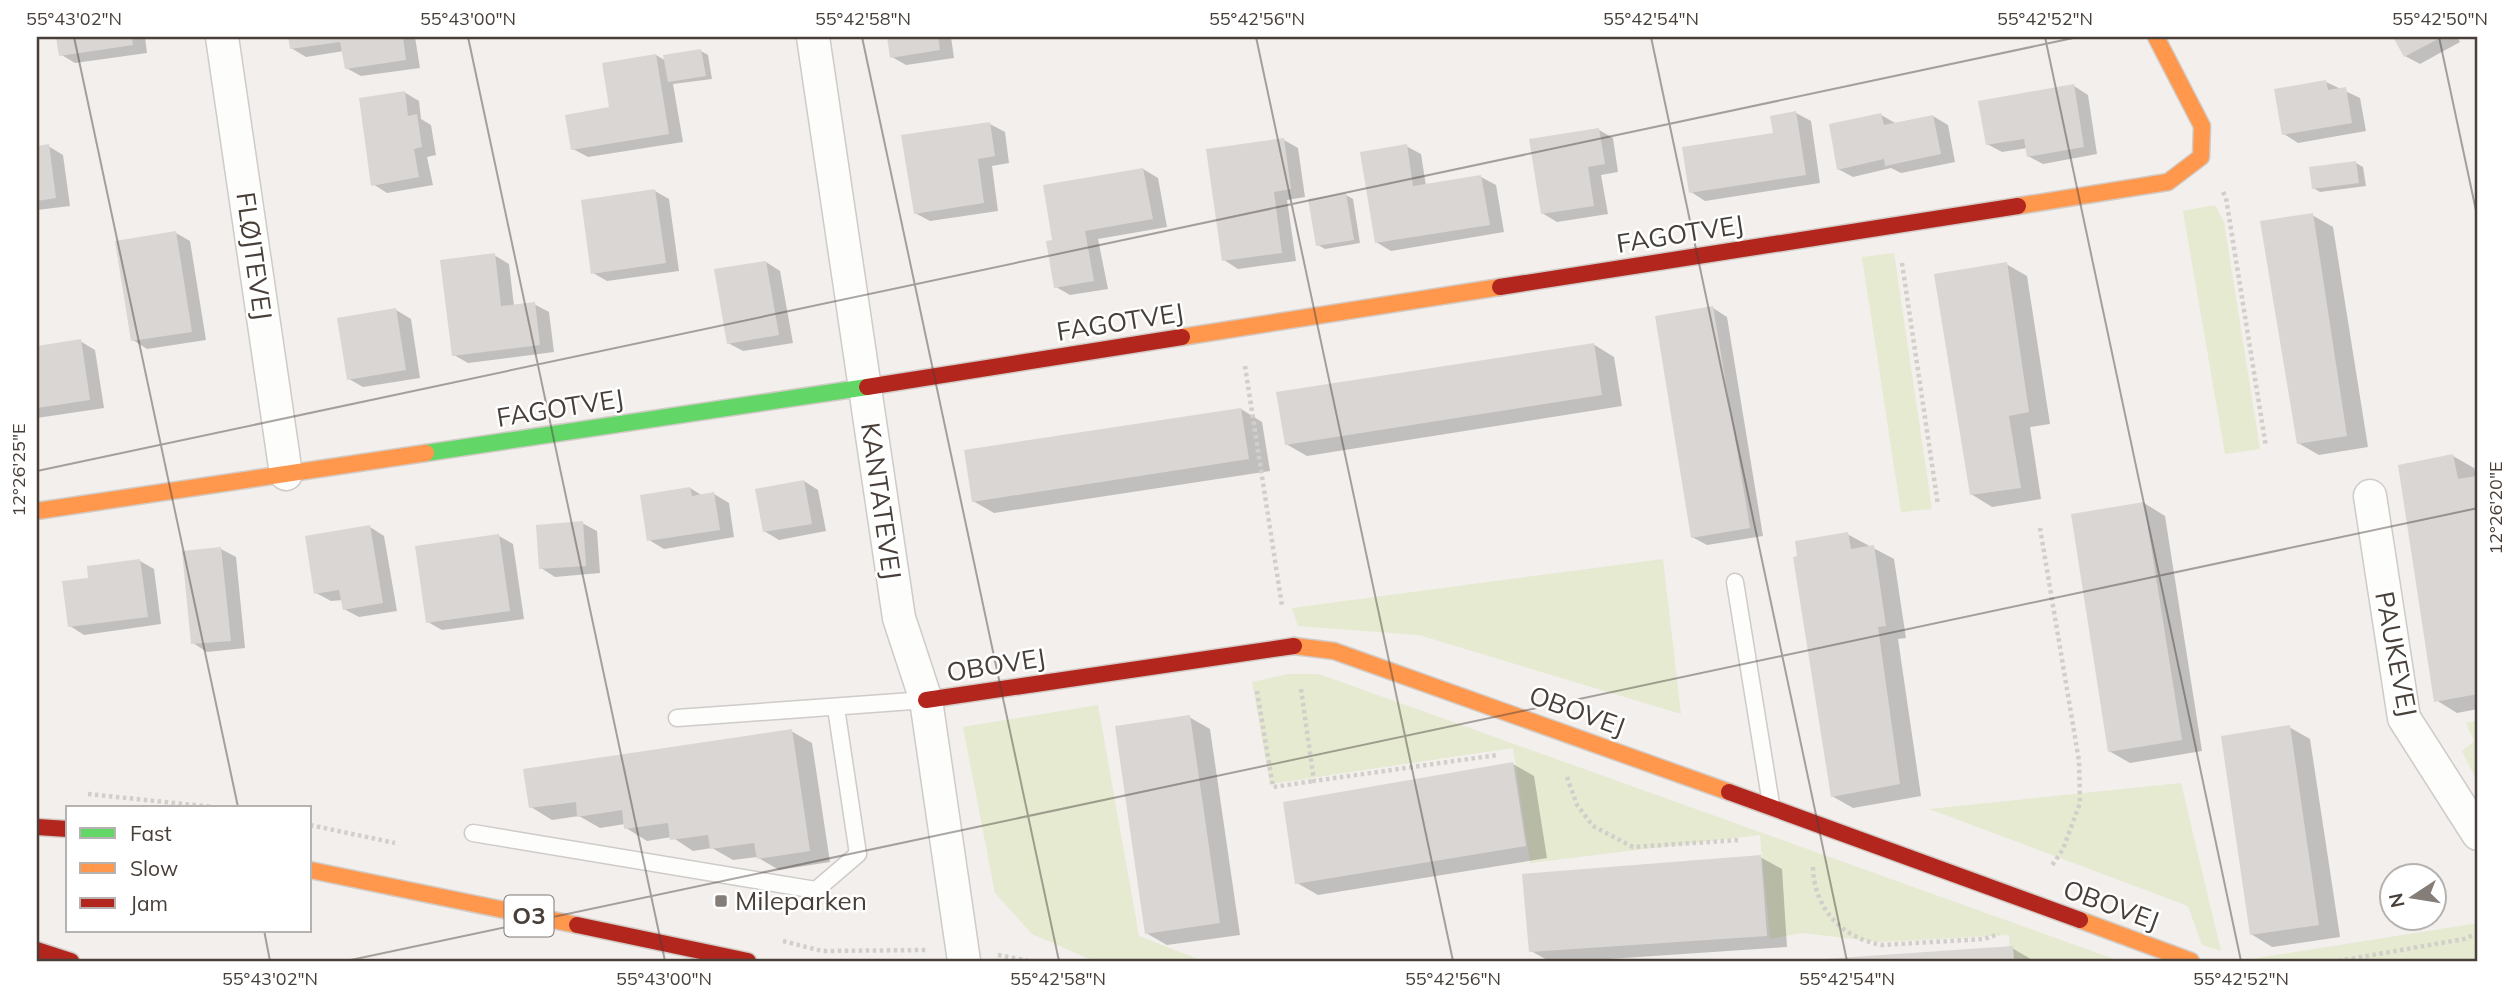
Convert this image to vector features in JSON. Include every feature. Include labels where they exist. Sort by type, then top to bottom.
[{"type":"street","name":"FLØJTEVEJ","points":[[222,37],[286,474]]},
{"type":"street","name":"KANTATEVEJ","points":[[813,37],[899,618],[926,701],[964,961]]},
{"type":"street","points":[[2156,37],[2202,126],[2201,157]]},
{"type":"street","name":"FAGOTVEJ","points":[[37,511],[864,387],[2168,182],[2201,157]]},
{"type":"street","name":"PAUKEVEJ","points":[[2370,496],[2404,718],[2478,834]]},
{"type":"street","name":"OBOVEJ","points":[[926,701],[1292,645],[1334,651],[1753,800],[2191,961]]},
{"type":"street","points":[[37,827],[66,829]]},
{"type":"street","name":"O3","points":[[312,870],[748,961]]},
{"type":"street","points":[[37,950],[71,961]]},
{"type":"lane","points":[[1735,582],[1772,807]]},
{"type":"lane","points":[[677,719],[926,701]]},
{"type":"lane","points":[[473,833],[816,890],[858,854],[836,708]]},
{"type":"path","points":[[2201,157],[2227,198],[2266,447]]},
{"type":"path","points":[[1896,225],[1938,505]]},
{"type":"path","points":[[1238,327],[1314,781]]},
{"type":"path","points":[[1821,825],[1813,855],[1813,872],[1818,892],[1824,907],[1850,935],[1866,943],[1882,946],[1984,939],[2008,928],[2063,849],[2080,803],[2079,761],[2040,528]]},
{"type":"path","points":[[1251,651],[1273,787],[1524,749],[1540,724]]},
{"type":"path","points":[[1566,733],[1565,768],[1577,805],[1593,826],[1633,846],[1754,838],[1753,800]]},
{"type":"path","points":[[77,792],[204,806]]},
{"type":"path","points":[[2338,961],[2464,939],[2478,933]]},
{"type":"green space","points":[[2215,205],[2224,222],[2260,449],[2225,454],[2183,211]]},
{"type":"green space","points":[[1894,253],[1932,509],[1901,512],[1862,257]]},
{"type":"green space","points":[[1663,559],[1681,714],[1419,635],[1298,626],[1292,608]]},
{"type":"green space","points":[[1288,674],[1319,674],[2120,961],[2010,961],[2009,935],[1881,942],[1802,933],[1770,939],[1760,835],[1530,863],[1513,748],[1270,784],[1252,682]]},
{"type":"green space","points":[[1098,705],[1139,936],[1203,961],[1094,961],[1032,934],[995,893],[963,727]]},
{"type":"green space","points":[[2478,720],[2478,783],[2462,751],[2474,741],[2466,723]]},
{"type":"green space","points":[[2181,783],[2221,951],[2202,945],[2188,906],[1929,809]]},
{"type":"green space","points":[[2478,923],[2478,961],[2251,959],[2421,932],[2448,932],[2448,928]]},
{"type":"building","points":[[56,37],[132,37],[133,45],[59,56]]},
{"type":"building","points":[[288,37],[403,37],[406,60],[345,69],[340,42],[290,49]]},
{"type":"building","points":[[887,37],[938,37],[940,50],[890,58]]},
{"type":"building","points":[[2393,37],[2442,37],[2404,57]]},
{"type":"building","points":[[701,49],[706,76],[668,82],[663,55]]},
{"type":"building","points":[[656,54],[669,134],[571,150],[565,115],[609,107],[602,63]]},
{"type":"building","points":[[2326,80],[2328,90],[2346,87],[2352,123],[2282,135],[2274,89]]},
{"type":"building","points":[[2074,84],[2084,147],[2027,157],[2024,139],[1986,145],[1978,101]]},
{"type":"building","points":[[405,91],[408,116],[417,114],[422,147],[414,149],[419,177],[371,186],[359,98]]},
{"type":"building","points":[[1796,111],[1806,175],[1689,193],[1682,147],[1773,133],[1770,116]]},
{"type":"building","points":[[1881,113],[1884,125],[1933,115],[1941,154],[1885,166],[1884,159],[1837,170],[1829,124]]},
{"type":"building","points":[[990,122],[995,156],[978,159],[984,203],[914,214],[901,135]]},
{"type":"building","points":[[1599,128],[1605,164],[1588,167],[1594,206],[1541,214],[1529,139]]},
{"type":"building","points":[[1284,138],[1291,189],[1274,192],[1282,253],[1222,261],[1206,149]]},
{"type":"building","points":[[49,144],[56,198],[37,201],[37,146]]},
{"type":"building","points":[[1407,144],[1413,186],[1481,175],[1490,225],[1375,243],[1360,152]]},
{"type":"building","points":[[2356,161],[2359,183],[2312,189],[2309,167]]},
{"type":"building","points":[[1143,168],[1153,219],[1085,231],[1094,281],[1054,288],[1046,241],[1052,240],[1043,185]]},
{"type":"building","points":[[655,189],[666,263],[591,274],[581,200]]},
{"type":"building","points":[[1346,193],[1354,240],[1316,246],[1308,199]]},
{"type":"building","points":[[2313,213],[2347,436],[2297,444],[2260,221]]},
{"type":"building","points":[[176,231],[192,332],[131,341],[115,241]]},
{"type":"building","points":[[495,253],[501,306],[535,302],[540,345],[452,356],[440,260]]},
{"type":"building","points":[[766,261],[779,335],[727,344],[714,269]]},
{"type":"building","points":[[2007,262],[2029,412],[2009,416],[2021,488],[1970,495],[1934,274]]},
{"type":"building","points":[[1713,306],[1750,528],[1691,538],[1655,316]]},
{"type":"building","points":[[396,308],[406,370],[347,380],[337,318]]},
{"type":"building","points":[[81,339],[90,400],[37,408],[37,346]]},
{"type":"building","points":[[1594,343],[1602,395],[1285,445],[1276,392]]},
{"type":"building","points":[[1241,408],[1249,459],[972,502],[964,450]]},
{"type":"building","points":[[2453,454],[2458,479],[2476,476],[2478,493],[2478,694],[2434,702],[2398,465]]},
{"type":"building","points":[[804,480],[812,524],[763,532],[755,489]]},
{"type":"building","points":[[690,487],[692,496],[714,492],[720,530],[647,541],[640,495]]},
{"type":"building","points":[[2144,502],[2182,740],[2108,752],[2071,514]]},
{"type":"building","points":[[583,521],[586,566],[539,569],[536,525]]},
{"type":"building","points":[[370,525],[383,603],[343,610],[339,590],[314,594],[305,536]]},
{"type":"building","points":[[1848,532],[1851,549],[1874,545],[1886,626],[1878,627],[1900,784],[1831,797],[1793,557],[1797,556],[1795,541]]},
{"type":"building","points":[[499,534],[510,611],[426,623],[415,546]]},
{"type":"building","points":[[221,547],[231,641],[191,644],[182,551]]},
{"type":"building","points":[[140,559],[148,617],[68,627],[62,581],[88,578],[87,566]]},
{"type":"building","points":[[1190,715],[1220,923],[1145,934],[1115,726]]},
{"type":"building","points":[[2290,725],[2319,925],[2250,935],[2221,736]]},
{"type":"building","points":[[792,729],[810,851],[757,859],[754,843],[710,849],[708,835],[670,840],[668,823],[624,829],[622,810],[577,817],[576,802],[529,808],[523,769]]},
{"type":"building","points":[[1513,762],[1526,846],[1295,884],[1283,802]]},
{"type":"building","points":[[1761,855],[1767,936],[1529,952],[1522,874]]},
{"type":"building","points":[[2013,946],[2014,961],[1824,961],[1824,959]]},
{"type":"traffic: fast","points":[[426,453],[867,387]]},
{"type":"traffic: slow","points":[[2018,206],[2168,182],[2201,157],[2202,126],[2156,37]]},
{"type":"traffic: slow","points":[[1182,337],[1500,287]]},
{"type":"traffic: slow","points":[[37,511],[426,453]]},
{"type":"traffic: slow","points":[[1294,646],[1334,651],[1729,792]]},
{"type":"traffic: slow","points":[[312,870],[577,925]]},
{"type":"traffic: slow","points":[[2080,920],[2191,961]]},
{"type":"traffic: jam","points":[[1500,287],[2018,206]]},
{"type":"traffic: jam","points":[[867,387],[1182,337]]},
{"type":"traffic: jam","points":[[926,700],[1294,646]]},
{"type":"traffic: jam","points":[[1729,792],[2080,920]]},
{"type":"traffic: jam","points":[[37,827],[66,829]]},
{"type":"traffic: jam","points":[[577,925],[748,961]]},
{"type":"traffic: jam","points":[[37,950],[71,961]]},
{"type":"place","name":"Mileparken","points":[[721,901]]}]
